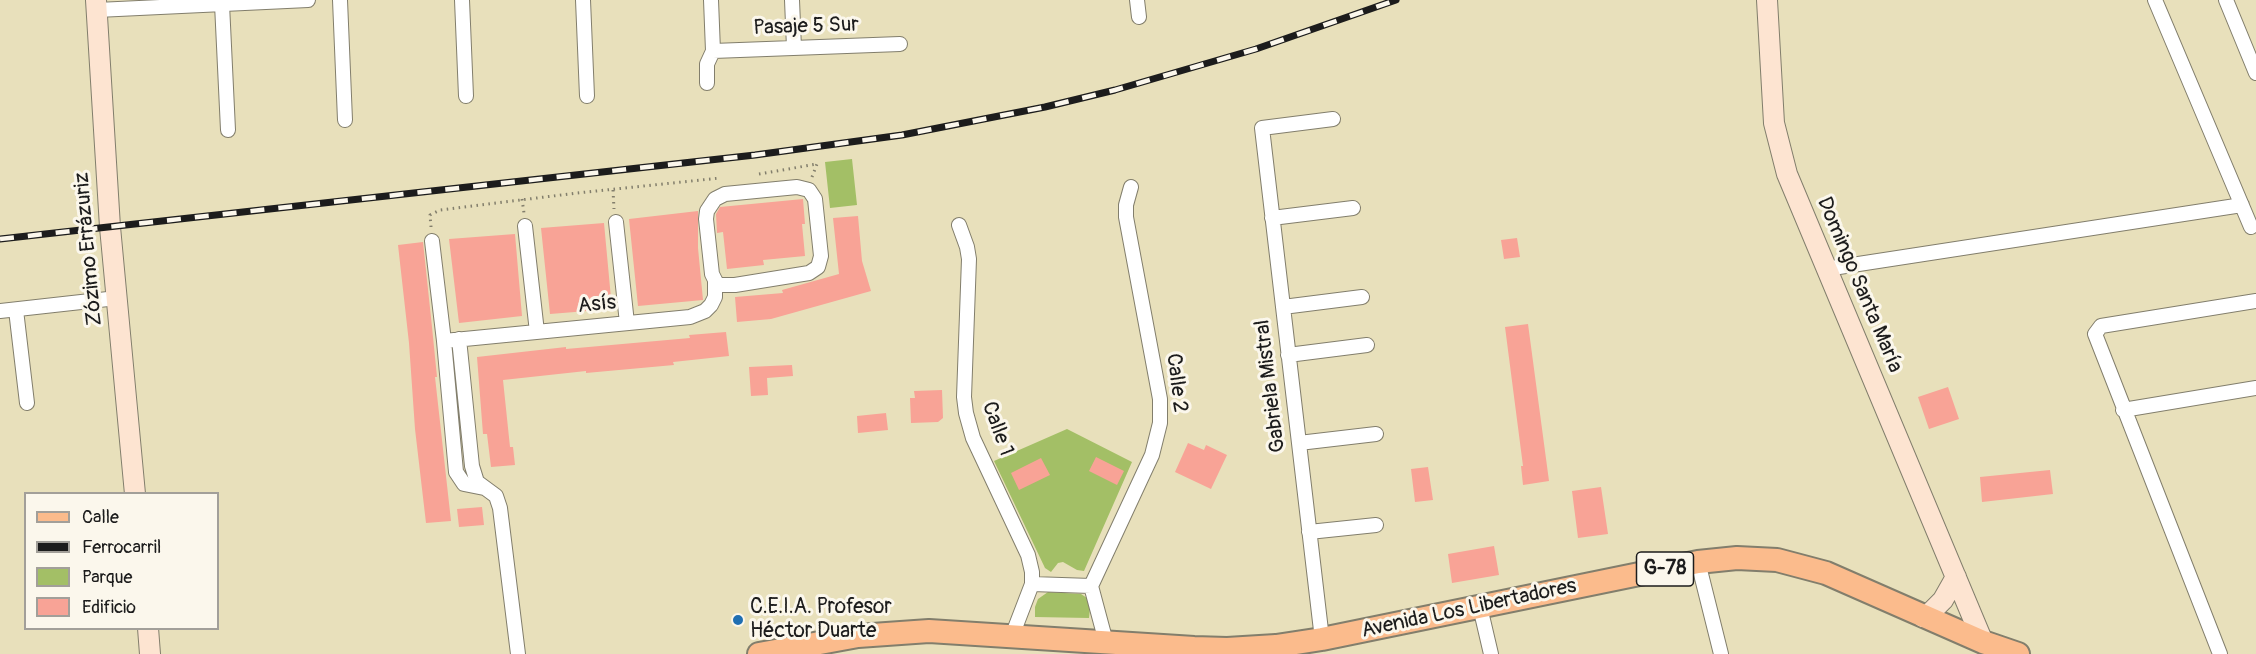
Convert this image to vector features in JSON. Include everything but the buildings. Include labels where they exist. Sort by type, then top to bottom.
[{"type":"main road","name":"Avenida Los Libertadores","points":[[759,654],[858,636],[929,631],[1012,636],[1096,646],[1228,652],[1322,639],[1698,562],[1757,558],[1802,565],[1850,583],[1983,642],[2018,654]]},
{"type":"street","points":[[96,5],[222,4],[308,0]]},
{"type":"street","points":[[340,0],[345,120]]},
{"type":"street","points":[[462,0],[466,96]]},
{"type":"street","points":[[583,0],[587,96]]},
{"type":"street","points":[[707,83],[707,64],[713,51],[711,0]]},
{"type":"street","points":[[792,0],[794,48]]},
{"type":"street","points":[[1137,0],[1139,18]]},
{"type":"street","name":"Domingo Santa María","points":[[1767,0],[1771,97],[1779,148],[1796,198],[1983,642]]},
{"type":"street","points":[[2155,0],[2251,227]]},
{"type":"street","points":[[2226,0],[2256,73]]},
{"type":"street","points":[[222,4],[228,130]]},
{"type":"street","name":"Zózimo Errázuriz","points":[[96,5],[110,227],[135,492]]},
{"type":"street","name":"Pasaje 5 Sur","points":[[713,51],[900,44]]},
{"type":"street","name":"Gabriela Mistral","points":[[1322,639],[1262,128],[1333,119]]},
{"type":"street","points":[[797,187],[804,187],[813,194],[821,256],[814,270],[735,285],[720,285],[715,281],[706,219],[707,212],[715,199],[725,194],[797,187]]},
{"type":"street","name":"Calle 2","points":[[1091,586],[1152,455],[1160,423],[1160,399],[1126,217],[1126,205],[1131,187]]},
{"type":"street","points":[[1826,269],[2242,206]]},
{"type":"street","points":[[1272,218],[1353,208]]},
{"type":"street","points":[[616,222],[627,323]]},
{"type":"street","name":"Calle 1","points":[[959,225],[969,259],[964,397],[966,413],[973,438],[1028,555],[1032,572],[1032,584],[1012,636]]},
{"type":"street","points":[[525,226],[537,332]]},
{"type":"street","points":[[432,241],[456,471],[464,484],[484,488]]},
{"type":"street","name":"Asís","points":[[444,341],[697,315],[705,311],[715,297],[715,281]]},
{"type":"street","points":[[1283,307],[1362,297]]},
{"type":"street","points":[[0,311],[117,298]]},
{"type":"street","points":[[2220,654],[2095,334],[2100,326],[2256,301]]},
{"type":"street","points":[[16,309],[27,403]]},
{"type":"street","points":[[459,339],[472,466],[477,482],[496,496],[501,508],[518,654]]},
{"type":"street","points":[[1288,355],[1367,345]]},
{"type":"street","points":[[2123,410],[2256,388]]},
{"type":"street","points":[[1299,443],[1376,434]]},
{"type":"street","points":[[1310,532],[1376,525]]},
{"type":"street","points":[[1698,562],[1721,654]]},
{"type":"street","points":[[1923,616],[1930,613],[1943,600],[1956,577]]},
{"type":"street","points":[[1032,584],[1091,586],[1096,646]]},
{"type":"street","points":[[1480,608],[1491,654]]},
{"type":"street","points":[[148,630],[150,654]]},
{"type":"path","points":[[758,174],[817,165]]},
{"type":"path","points":[[430,215],[440,210],[522,199],[726,178]]},
{"type":"green space","points":[[852,159],[857,205],[830,208],[825,162]]},
{"type":"green space","points":[[1067,429],[1132,462],[1084,571],[1077,570],[1063,562],[1058,563],[1051,572],[1045,568],[994,461]]},
{"type":"green space","points":[[1048,592],[1081,594],[1087,598],[1090,608],[1089,618],[1035,617],[1038,599]]},
{"type":"railway","points":[[0,239],[755,155],[902,135],[1045,107],[1115,90],[1256,49],[1396,0]]},
{"type":"place","name":"C.E.I.A. Profesor Héctor Duarte","points":[[738,620]]}]
